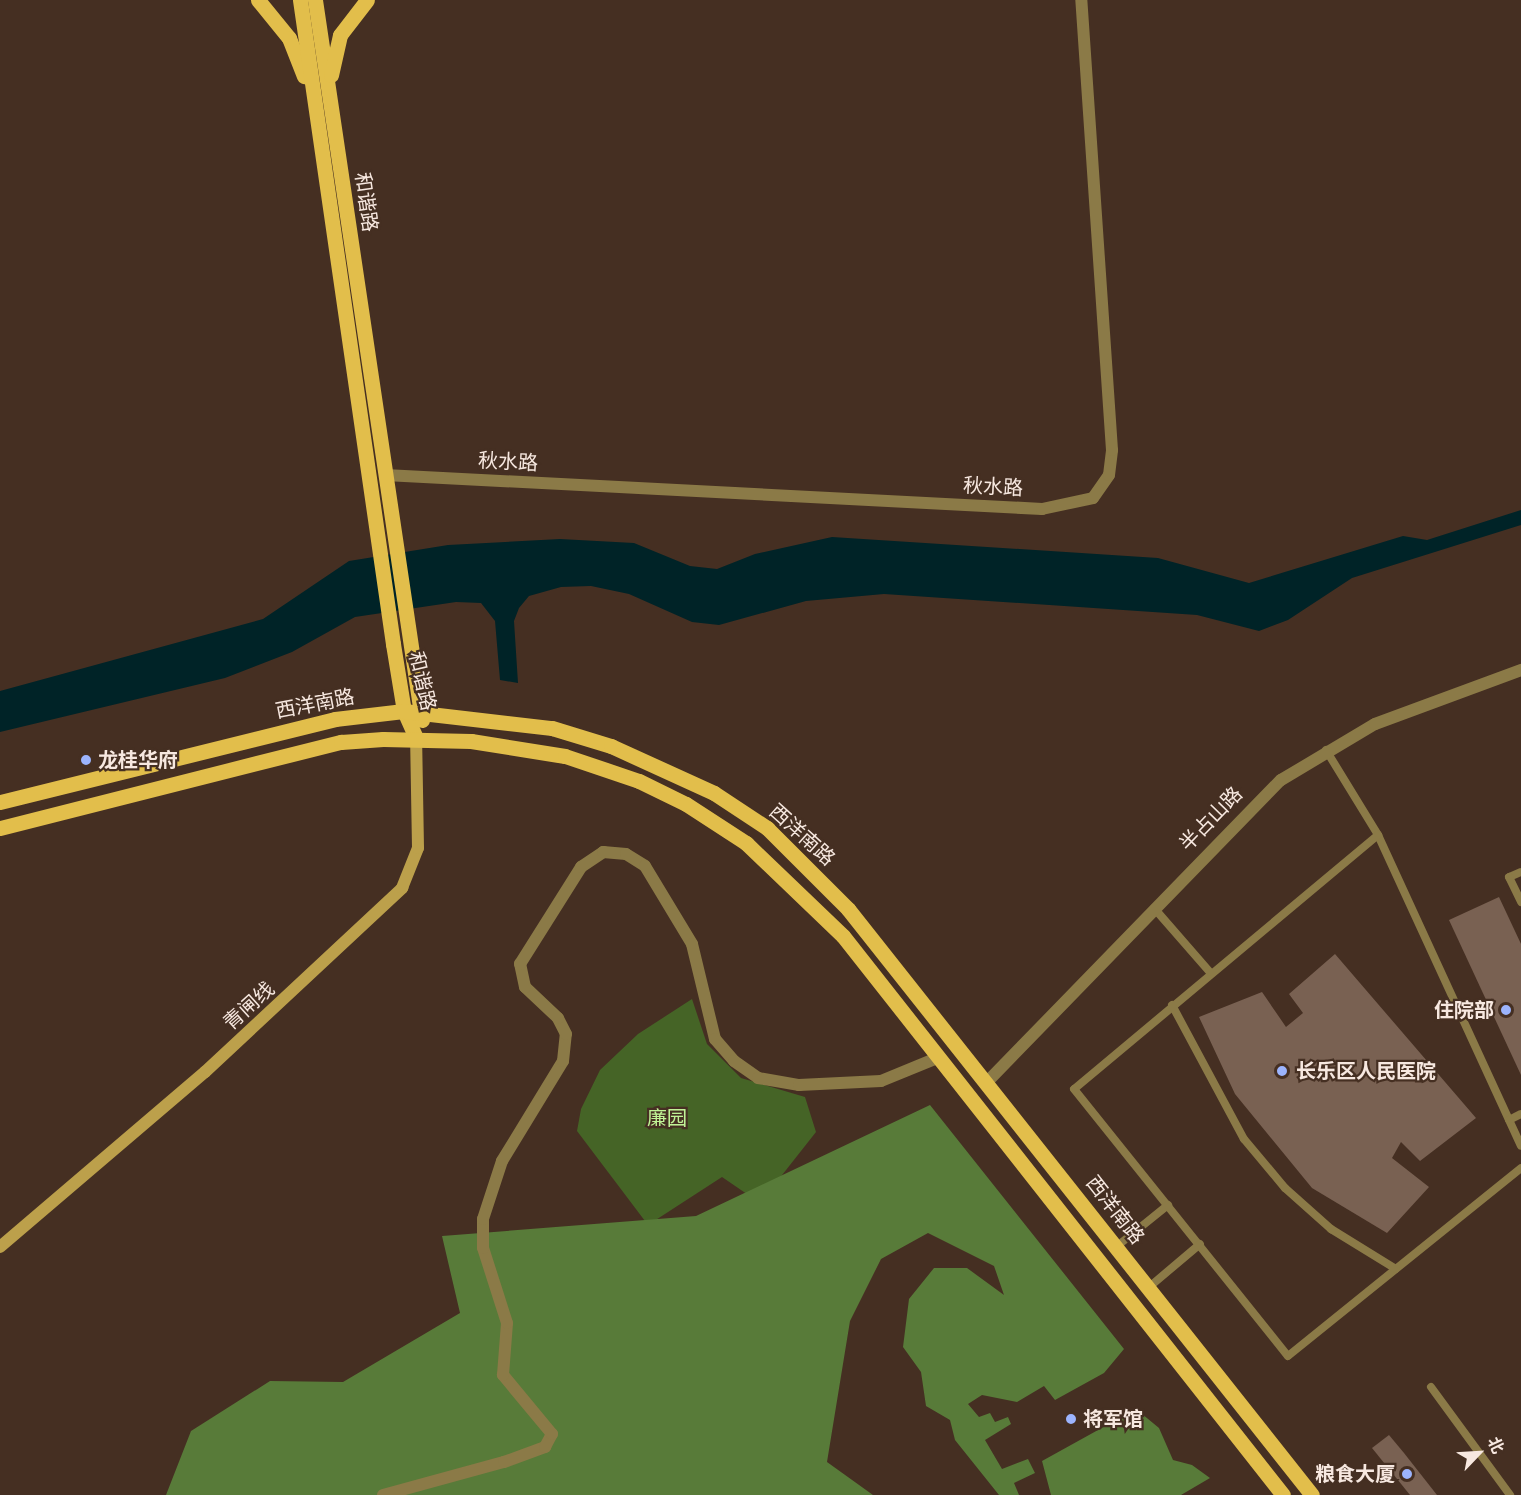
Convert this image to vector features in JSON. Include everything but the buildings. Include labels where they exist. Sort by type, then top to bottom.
[{"type":"main road","points":[[258,0],[289,38],[315,107]]},
{"type":"main road","name":"和谐路","points":[[300,0],[393,644],[404,711],[416,738]]},
{"type":"main road","name":"和谐路","points":[[315,0],[396,549],[424,713],[416,738]]},
{"type":"main road","points":[[329,99],[334,50],[351,15],[367,0]]},
{"type":"main road","name":"西洋南路","points":[[0,802],[335,719],[404,711],[511,722],[587,738],[676,773],[743,811],[806,863],[848,909],[988,1081],[1312,1495]]},
{"type":"main road","points":[[0,828],[341,742],[416,738],[565,756],[639,781],[686,804],[746,843],[791,881],[843,936],[1283,1495]]},
{"type":"main road","name":"青闸线","points":[[0,1247],[205,1072],[402,888],[418,848],[416,738]]},
{"type":"street","name":"秋水路","points":[[385,475],[1032,508],[1072,506],[1093,498],[1109,475],[1112,450],[1081,0]]},
{"type":"street","name":"半占山路","points":[[988,1081],[1259,797],[1326,750],[1375,724],[1521,670]]},
{"type":"street","points":[[383,1495],[504,1462],[545,1447],[552,1434],[503,1375],[507,1323],[483,1248],[483,1219],[501,1161],[563,1061],[566,1034],[558,1018],[525,987],[520,964],[580,867],[603,852],[626,854],[645,866],[692,944],[715,1039],[734,1062],[758,1078],[799,1085],[881,1081],[937,1058]]},
{"type":"lane","points":[[1326,750],[1378,835],[1521,1146]]},
{"type":"lane","points":[[1378,835],[1209,971],[1074,1089],[1288,1356],[1521,1168]]},
{"type":"lane","points":[[1521,872],[1509,877],[1521,903]]},
{"type":"lane","points":[[1154,908],[1209,971]]},
{"type":"lane","points":[[1172,1005],[1244,1139],[1285,1188],[1331,1229],[1396,1269]]},
{"type":"lane","points":[[1509,1120],[1521,1114]]},
{"type":"lane","points":[[1116,1247],[1168,1205]]},
{"type":"lane","points":[[1149,1288],[1200,1244]]},
{"type":"lane","points":[[1431,1387],[1510,1495]]},
{"type":"green space","name":"廉园","points":[[692,999],[707,1044],[741,1078],[805,1097],[816,1132],[760,1203],[722,1177],[648,1225],[577,1131],[581,1109],[600,1070],[638,1034]]},
{"type":"green space","points":[[930,1105],[1124,1349],[1104,1373],[1055,1400],[1044,1386],[1017,1402],[982,1395],[968,1404],[979,1417],[990,1413],[995,1422],[1008,1417],[1011,1424],[985,1440],[1002,1469],[1028,1459],[1035,1473],[1014,1483],[1019,1495],[999,1495],[955,1440],[950,1420],[926,1406],[921,1372],[903,1347],[909,1299],[934,1268],[967,1268],[1004,1295],[994,1266],[928,1233],[881,1259],[850,1321],[827,1462],[873,1495],[166,1495],[191,1431],[270,1381],[343,1382],[460,1313],[442,1236],[696,1216]]},
{"type":"green space","points":[[1136,1409],[1159,1428],[1173,1460],[1192,1465],[1210,1478],[1181,1495],[1051,1495],[1042,1461]]},
{"type":"water","points":[[1521,510],[1521,525],[1352,578],[1288,620],[1259,631],[1197,615],[884,594],[806,601],[719,625],[692,622],[629,594],[591,586],[561,587],[529,596],[519,608],[514,621],[518,683],[500,680],[495,621],[481,603],[456,602],[355,617],[292,652],[225,678],[0,732],[0,691],[263,619],[349,561],[448,545],[560,539],[634,543],[690,566],[717,569],[755,554],[832,537],[1158,558],[1249,583],[1403,536],[1427,540]]},
{"type":"place","name":"龙桂华府","points":[[86,760]]},
{"type":"place","name":"住院部","points":[[1506,1010]]},
{"type":"place","name":"长乐区人民医院","points":[[1282,1071]]},
{"type":"place","name":"将军馆","points":[[1071,1419]]},
{"type":"place","name":"粮食大厦","points":[[1407,1474]]}]
